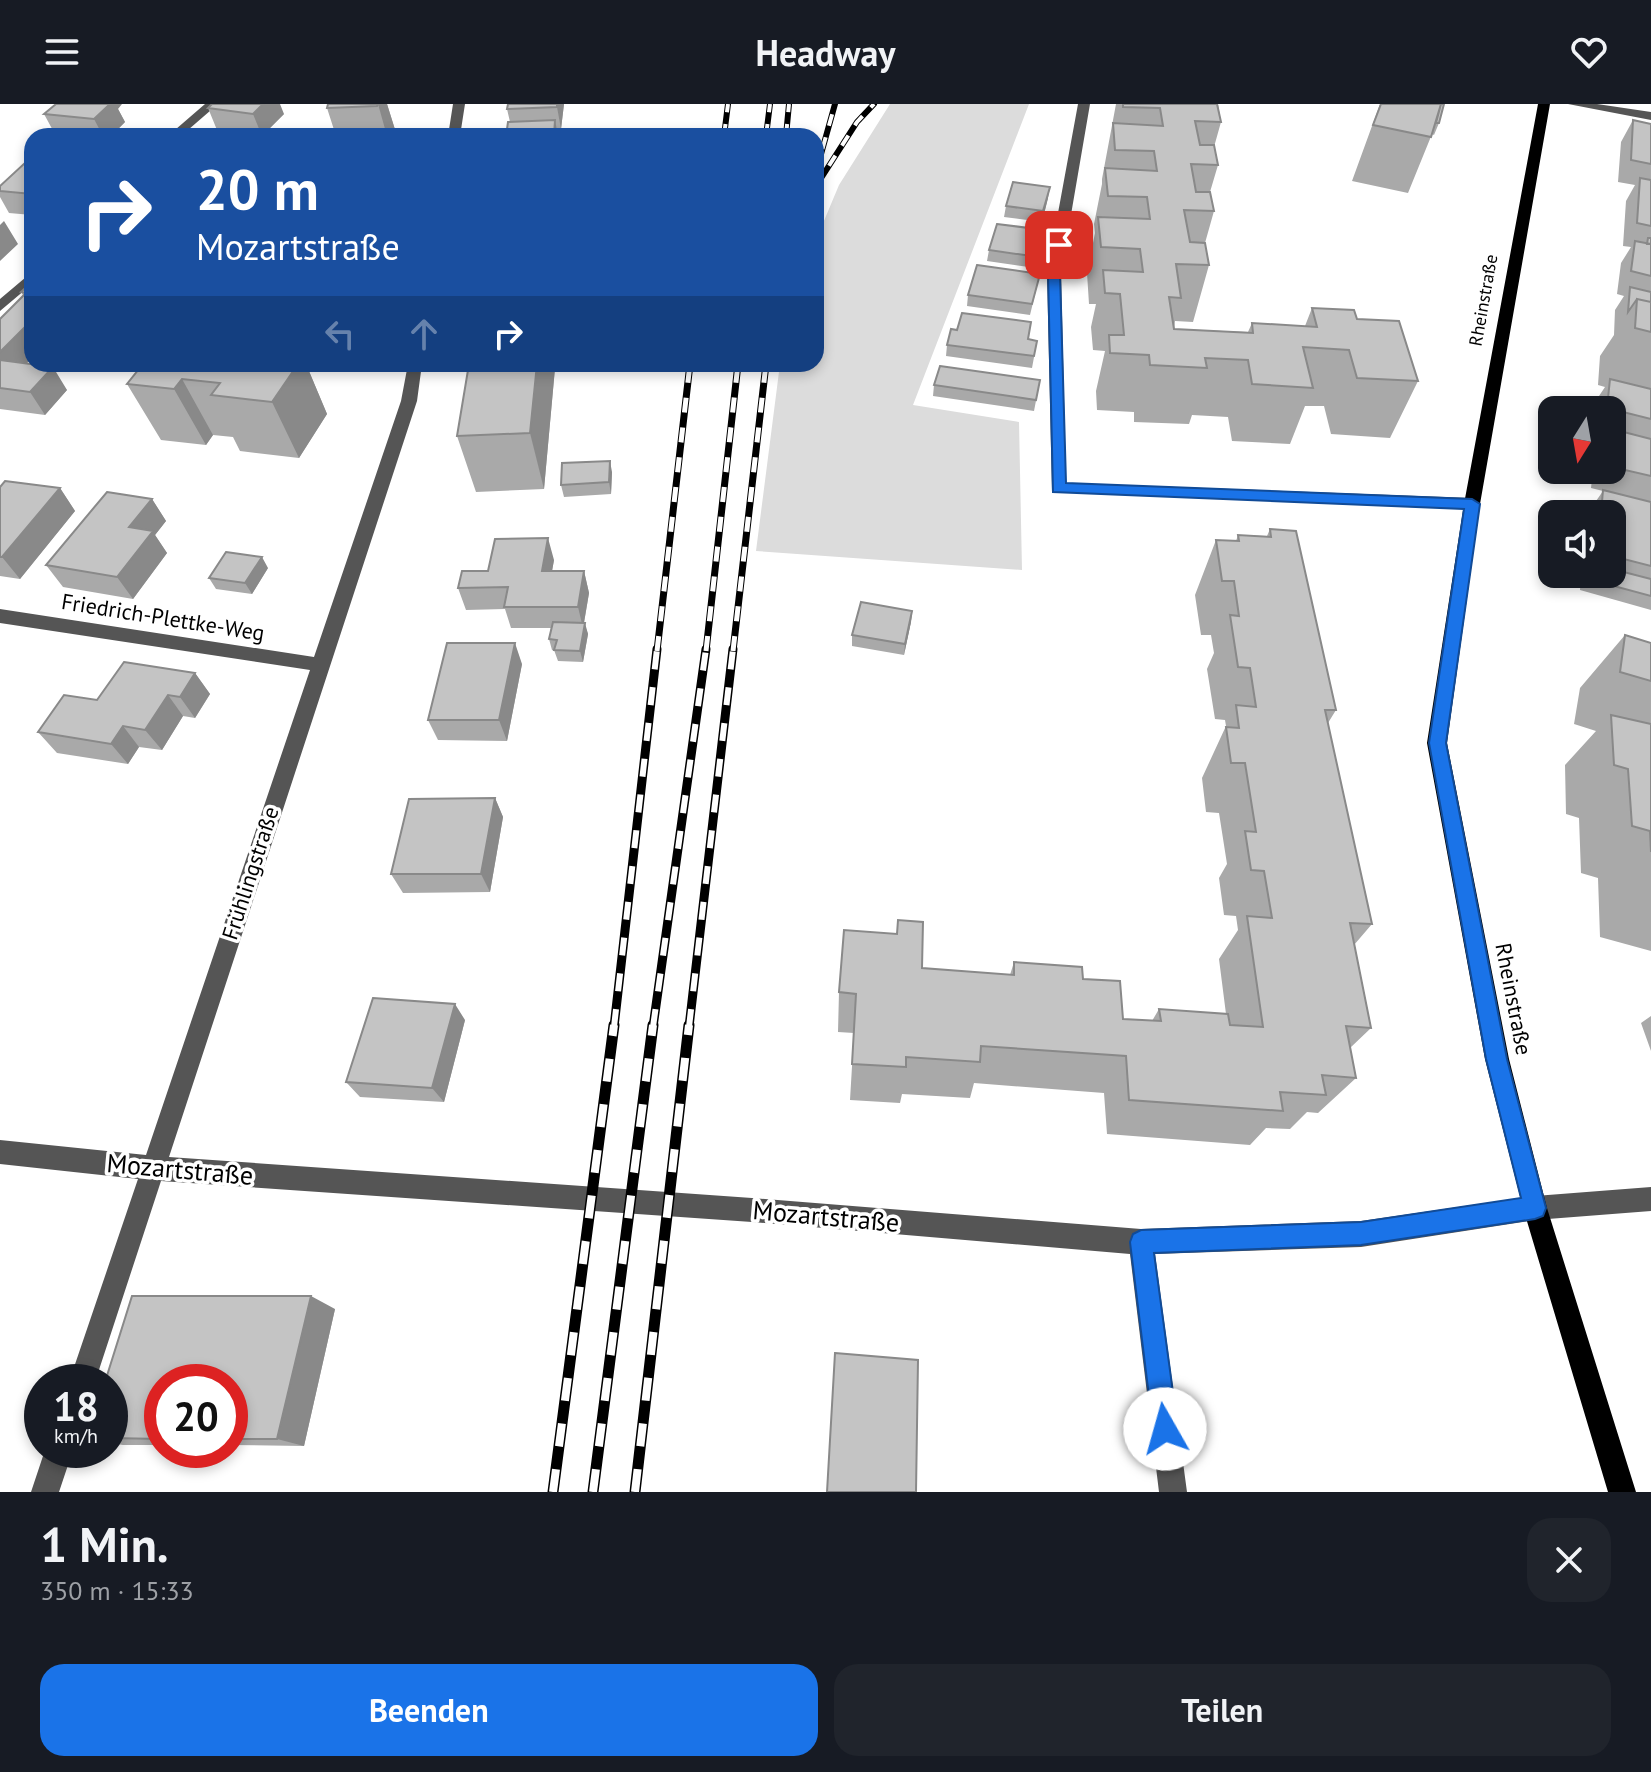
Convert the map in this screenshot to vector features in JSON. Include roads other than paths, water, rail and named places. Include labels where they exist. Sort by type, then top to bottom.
[{"type":"main road","name":"Rheinstraße","points":[[1544,104],[1472,504],[1437,743],[1497,1059],[1535,1208],[1622,1492]]},
{"type":"street","points":[[184,128],[212,104]]},
{"type":"street","points":[[455,128],[459,104]]},
{"type":"street","points":[[1084,104],[1054,273],[1058,488],[1472,504]]},
{"type":"street","points":[[1574,104],[1651,116]]},
{"type":"street","points":[[0,307],[24,284]]},
{"type":"street","name":"Frühlingstraße","points":[[88,1364],[409,401],[414,372]]},
{"type":"street","name":"Friedrich-Plettke-Weg","points":[[0,616],[320,665]]},
{"type":"street","name":"Mozartstraße","points":[[0,1152],[152,1168],[736,1209],[1141,1242],[1361,1234],[1535,1208],[1651,1199]]},
{"type":"street","points":[[1141,1242],[1173,1492]]},
{"type":"street","points":[[45,1492],[53,1468]]},
{"type":"railway","points":[[725,128],[728,104]]},
{"type":"railway","points":[[767,128],[770,104]]},
{"type":"railway","points":[[787,128],[789,104]]},
{"type":"railway","points":[[824,143],[835,104]]},
{"type":"railway","points":[[824,174],[857,122],[874,104]]},
{"type":"railway","points":[[657,651],[689,372]]},
{"type":"railway","points":[[706,651],[737,372]]},
{"type":"railway","points":[[733,651],[765,372]]},
{"type":"railway","points":[[614,1027],[657,649]]},
{"type":"railway","points":[[653,1027],[706,649]]},
{"type":"railway","points":[[689,1027],[733,649]]},
{"type":"railway","points":[[553,1492],[614,1025]]},
{"type":"railway","points":[[593,1492],[653,1025]]},
{"type":"railway","points":[[635,1492],[689,1025]]}]
